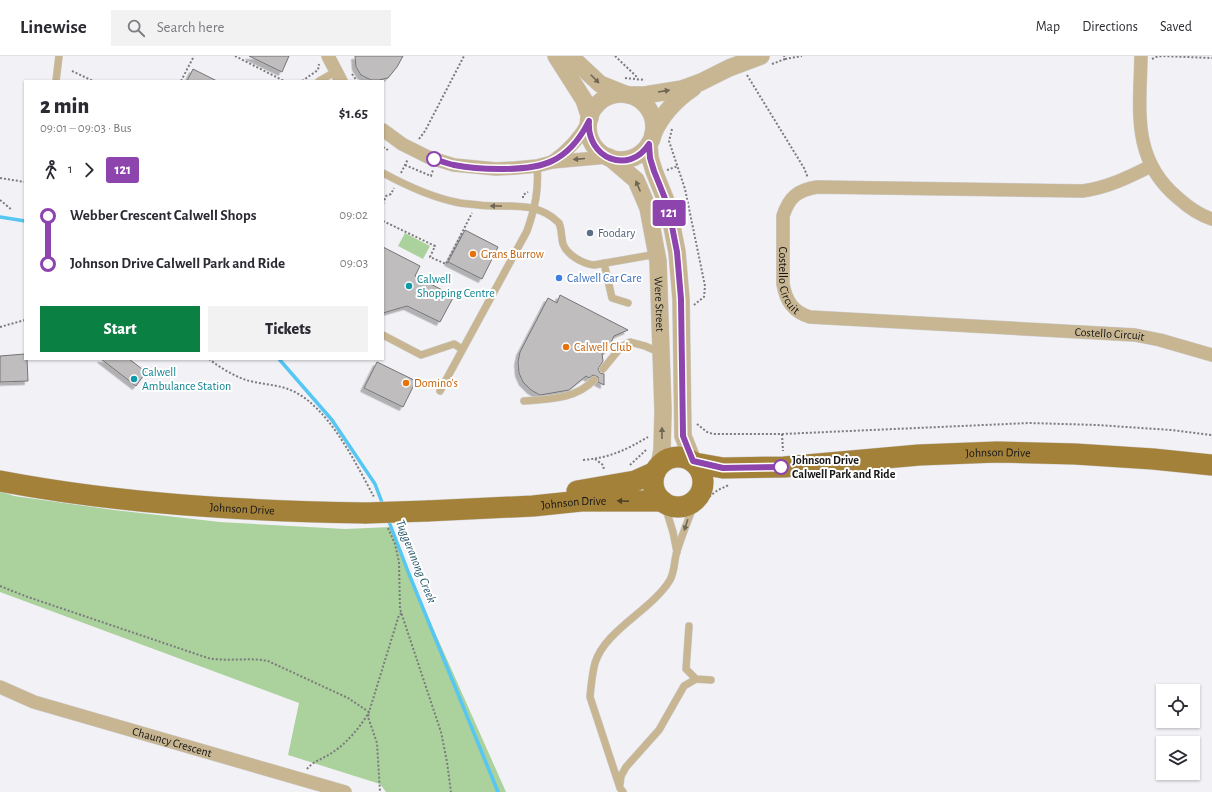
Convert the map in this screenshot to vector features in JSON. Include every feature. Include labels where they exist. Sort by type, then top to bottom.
[{"type":"main road","name":"Johnson Drive","points":[[694,462],[723,468],[784,460],[997,452],[1083,454],[1212,465]]},
{"type":"main road","points":[[684,457],[694,462],[701,470],[703,476],[703,489],[698,498],[691,504],[679,507],[672,507],[663,502],[657,496],[653,484],[657,469],[670,458],[684,457]]},
{"type":"main road","name":"Johnson Drive","points":[[698,498],[720,482],[784,460]]},
{"type":"main road","name":"Johnson Drive","points":[[486,507],[635,481],[657,469]]},
{"type":"main road","name":"Johnson Drive","points":[[0,481],[65,492],[154,503],[292,512],[371,507],[427,511],[486,507],[533,506],[581,501],[663,502]]},
{"type":"street","points":[[556,56],[584,100],[589,119],[589,135],[591,142],[595,148],[608,157]]},
{"type":"street","points":[[570,56],[582,65],[600,84],[640,100],[650,112],[653,119],[651,139]]},
{"type":"street","points":[[552,162],[564,154],[574,144],[582,133],[594,108],[605,98],[619,94],[645,94],[682,89],[760,56]]},
{"type":"street","points":[[323,58],[338,77]]},
{"type":"street","points":[[1146,58],[1140,124],[1144,145],[1151,166],[1171,193],[1188,207],[1212,219]]},
{"type":"street","points":[[384,131],[402,144],[428,157],[454,165],[496,169],[537,166],[552,162],[608,157],[621,160],[628,159],[641,153],[651,139],[659,120],[670,107],[701,82]]},
{"type":"street","name":"Were Street","points":[[651,139],[650,158],[668,206],[677,252],[681,299],[683,436],[694,462]]},
{"type":"street","name":"Were Street","points":[[608,157],[636,180],[648,208],[657,254],[660,296],[662,450],[657,469]]},
{"type":"street","name":"Costello Circuit","points":[[1151,166],[1113,184],[1082,192],[807,188],[793,197],[787,205],[783,216],[783,284],[785,296],[791,306],[804,316],[810,317],[1135,335],[1160,340],[1212,355]]},
{"type":"street","name":"Chauncy Crescent","points":[[0,687],[34,702],[329,790],[345,792]]},
{"type":"lane","points":[[56,80],[59,56]]},
{"type":"lane","points":[[324,80],[338,77]]},
{"type":"lane","points":[[440,392],[527,231],[535,208],[538,186],[537,166]]},
{"type":"lane","points":[[384,173],[420,191],[460,202],[491,206],[522,206],[535,208],[559,223],[563,242],[567,250],[584,263],[594,265],[657,254]]},
{"type":"lane","points":[[604,263],[612,298],[628,303]]},
{"type":"lane","points":[[384,336],[421,355],[454,344],[462,349]]},
{"type":"lane","points":[[603,369],[621,347],[630,342],[645,346],[661,353]]},
{"type":"lane","points":[[524,401],[552,399],[571,395],[589,385],[594,380]]},
{"type":"lane","points":[[621,790],[590,697],[595,662],[603,647],[621,628],[643,610],[664,589],[671,578],[677,552],[688,518],[698,498]]},
{"type":"lane","points":[[663,502],[673,532],[677,552]]},
{"type":"lane","points":[[621,790],[621,776],[626,767],[659,730],[684,686],[689,626]]},
{"type":"lane","points":[[686,669],[696,679]]},
{"type":"lane","points":[[684,686],[696,679],[711,680]]},
{"type":"path","points":[[182,80],[194,56]]},
{"type":"path","points":[[235,56],[282,80]]},
{"type":"path","points":[[417,141],[425,131],[464,56]]},
{"type":"path","points":[[615,56],[639,79]]},
{"type":"path","points":[[785,59],[802,56]]},
{"type":"path","points":[[1146,58],[1162,56],[1212,58]]},
{"type":"path","points":[[303,80],[318,70],[319,64],[323,58]]},
{"type":"path","points":[[72,71],[91,80]]},
{"type":"path","points":[[746,73],[804,168],[812,188]]},
{"type":"path","points":[[673,126],[670,141],[685,189],[705,286],[704,297],[694,306]]},
{"type":"path","points":[[408,159],[405,165],[431,176],[433,169]]},
{"type":"path","points":[[0,178],[24,182]]},
{"type":"path","points":[[522,206],[523,195],[528,191],[530,186]]},
{"type":"path","points":[[0,200],[12,210]]},
{"type":"path","points":[[384,221],[435,246],[430,257],[446,264],[476,204]]},
{"type":"path","points":[[0,328],[24,320]]},
{"type":"path","points":[[210,360],[222,368],[244,379],[290,389],[315,406],[329,423],[353,459],[371,507]]},
{"type":"path","points":[[693,419],[698,425],[713,434],[782,434],[1029,423],[1097,425],[1171,430],[1212,435]]},
{"type":"path","points":[[583,460],[610,456],[629,449],[653,434]]},
{"type":"path","points":[[782,434],[784,460]]},
{"type":"path","points":[[630,465],[652,445]]},
{"type":"path","points":[[594,459],[603,465],[608,486]]},
{"type":"path","points":[[386,522],[395,544],[402,613],[441,732],[451,792]]},
{"type":"path","points":[[0,586],[25,596],[208,658],[222,660],[259,659],[268,661],[348,698],[369,712]]},
{"type":"path","points":[[380,792],[377,743],[368,717],[399,615],[402,613]]},
{"type":"path","points":[[305,774],[310,765],[332,753],[346,743],[350,735],[364,720],[369,712]]},
{"type":"green space","points":[[405,233],[430,246],[423,259],[398,246]]},
{"type":"green space","points":[[0,491],[14,496],[114,510],[220,522],[345,529],[391,527],[409,574],[506,792],[386,792],[380,784],[288,755],[299,703],[0,592]]},
{"type":"building","points":[[249,56],[289,56],[282,72]]},
{"type":"building","points":[[355,56],[403,56],[397,67],[388,78],[371,80],[361,75],[356,67]]},
{"type":"building","points":[[193,69],[215,80],[188,80]]},
{"type":"building","name":"Grans Burrow","points":[[465,230],[498,247],[482,279],[448,262]]},
{"type":"building","name":"Calwell Shopping Centre","points":[[384,248],[420,266],[415,276],[454,296],[440,322],[407,306],[384,313]]},
{"type":"building","name":"Calwell Club","points":[[560,295],[628,330],[614,336],[607,351],[602,354],[603,361],[598,369],[600,373],[604,374],[604,385],[598,382],[598,377],[593,375],[589,378],[586,376],[569,390],[540,395],[531,390],[523,382],[519,373],[518,362],[520,352],[548,298],[557,303]]},
{"type":"building","points":[[24,354],[24,360],[27,360],[28,381],[0,382],[0,356]]},
{"type":"building","name":"Calwell Ambulance Station","points":[[102,360],[130,360],[146,372],[136,386]]},
{"type":"building","points":[[377,362],[416,381],[403,407],[364,388]]},
{"type":"waterway","name":"Tuggeranong Creek","points":[[0,217],[24,221]]},
{"type":"waterway","name":"Tuggeranong Creek","points":[[280,360],[332,420],[375,484],[383,505]]},
{"type":"waterway","name":"Tuggeranong Creek","points":[[388,519],[498,792]]},
{"type":"bus line","name":"121","points":[[434,159],[454,165],[496,169],[537,166],[552,162],[564,154],[574,144],[589,121],[588,128],[591,142],[600,153],[607,157],[621,160],[635,157],[649,144],[650,158],[668,206],[677,252],[681,299],[683,436],[693,461],[695,463],[723,468],[781,467]]},
{"type":"place","name":"Foodary","points":[[590,233]]},
{"type":"place","name":"Grans Burrow","points":[[473,254]]},
{"type":"place","name":"Calwell Car Care","points":[[559,278]]},
{"type":"place","name":"Calwell Shopping Centre","points":[[409,286]]},
{"type":"place","name":"Calwell Club","points":[[566,347]]},
{"type":"place","name":"Calwell Ambulance Station","points":[[134,379]]},
{"type":"place","name":"Domino's","points":[[406,383]]},
{"type":"place","name":"Johnson Drive Calwell Park and Ride","points":[[781,467]]}]
